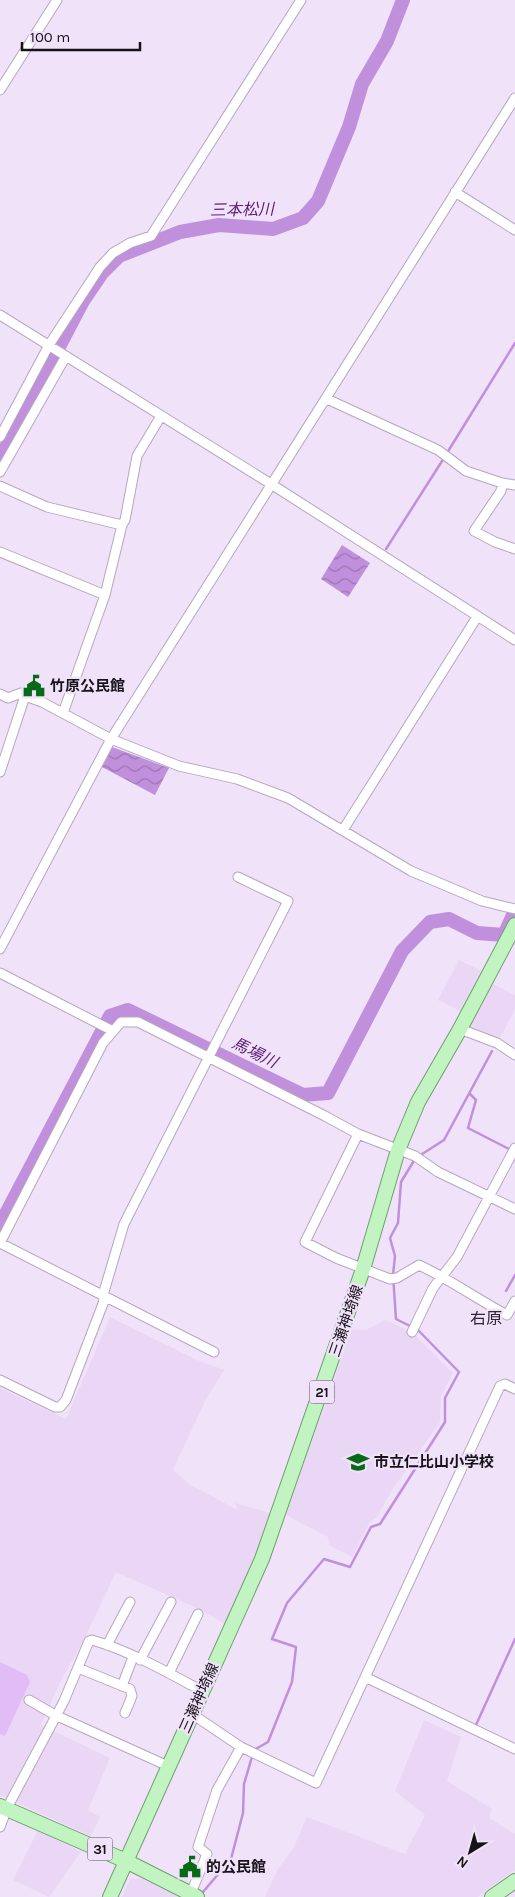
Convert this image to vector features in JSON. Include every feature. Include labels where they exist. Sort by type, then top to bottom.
[{"type":"main road","name":"三瀬神埼線","points":[[126,1861],[262,1559],[363,1269],[398,1150],[418,1102],[460,1029],[515,925]]},
{"type":"main road","name":"31","points":[[3,1807],[126,1861],[194,1895]]},
{"type":"main road","name":"21","points":[[110,1897],[126,1861]]},
{"type":"main road","points":[[492,1897],[515,1881]]},
{"type":"street","points":[[0,90],[57,0]]},
{"type":"street","points":[[0,438],[49,345],[100,267],[113,253],[130,243],[151,236],[301,0]]},
{"type":"street","points":[[0,949],[111,739],[515,98]]},
{"type":"street","points":[[455,192],[515,230]]},
{"type":"street","points":[[0,315],[515,640]]},
{"type":"street","points":[[0,472],[66,356]]},
{"type":"street","points":[[327,399],[438,450],[466,471],[502,483],[515,485]]},
{"type":"street","points":[[63,713],[105,595],[122,525],[125,520],[137,456],[161,416]]},
{"type":"street","points":[[502,483],[501,491],[474,531],[495,542],[515,549]]},
{"type":"street","points":[[0,486],[47,507],[122,525]]},
{"type":"street","points":[[0,552],[105,595]]},
{"type":"street","points":[[342,830],[477,617]]},
{"type":"street","points":[[0,694],[8,698],[21,692],[25,696],[42,702],[111,739],[180,766],[237,779],[288,798],[410,871],[482,900],[515,909]]},
{"type":"street","points":[[0,772],[25,696]]},
{"type":"street","points":[[0,1380],[55,1407],[62,1405],[104,1301],[103,1295],[124,1224],[288,902],[238,877]]},
{"type":"street","points":[[0,973],[113,1031]]},
{"type":"street","points":[[214,1352],[0,1243],[104,1042],[121,1022],[138,1022],[326,1116],[358,1134],[419,1158],[438,1172],[515,1209]]},
{"type":"street","points":[[460,1029],[497,1043],[515,1055]]},
{"type":"street","points":[[358,1134],[305,1242],[336,1258],[390,1279],[398,1278],[419,1265],[443,1276],[479,1300],[507,1315],[515,1301]]},
{"type":"street","points":[[412,1332],[433,1288],[457,1257],[515,1148]]},
{"type":"street","points":[[192,1714],[249,1751],[316,1782],[500,1386],[505,1384],[515,1389]]},
{"type":"street","points":[[107,1645],[130,1602]]},
{"type":"street","points":[[122,1686],[171,1602]]},
{"type":"street","points":[[169,1673],[198,1614]]},
{"type":"street","points":[[0,1827],[3,1807],[64,1700],[89,1641],[92,1640],[107,1645],[137,1658],[202,1691]]},
{"type":"street","points":[[78,1668],[130,1689],[132,1692],[125,1713]]},
{"type":"street","points":[[364,1677],[515,1749]]},
{"type":"street","points":[[29,1700],[55,1715],[168,1766]]},
{"type":"street","points":[[194,1895],[207,1854],[198,1847],[217,1790],[249,1751]]},
{"type":"shaded area","points":[[459,960],[484,972],[481,978],[515,995],[515,1009],[495,1048],[453,1030],[462,1012],[438,1000]]},
{"type":"shaded area","points":[[110,1317],[197,1360],[224,1370],[206,1399],[173,1470],[190,1485],[238,1510],[235,1503],[273,1514],[227,1625],[199,1609],[116,1572],[84,1640],[60,1682],[41,1725],[110,1758],[88,1810],[100,1817],[91,1836],[0,1795],[0,1388],[66,1419]]},
{"type":"shaded area","name":"市立仁比山小学校","points":[[385,1320],[412,1332],[453,1373],[441,1396],[440,1422],[394,1487],[376,1518],[370,1522],[352,1557],[329,1545],[328,1537],[286,1515],[352,1329],[366,1330]]},
{"type":"shaded area","points":[[0,1662],[27,1675],[30,1682],[5,1736],[0,1734]]},
{"type":"shaded area","points":[[424,1720],[461,1737],[447,1781],[492,1809],[489,1818],[515,1834],[515,1870],[477,1897],[265,1897],[278,1869],[294,1847],[307,1817],[405,1854],[425,1815],[395,1791]]},
{"type":"shaded area","points":[[38,1830],[81,1852],[49,1897],[13,1880]]},
{"type":"shaded area","points":[[130,1879],[142,1879],[179,1897],[122,1897]]},
{"type":"water","points":[[342,545],[370,563],[348,597],[321,579]]},
{"type":"water","points":[[112,747],[169,768],[155,795],[102,767]]},
{"type":"waterway","name":"三本松川","points":[[0,459],[83,301],[102,273],[119,256],[180,232],[219,225],[273,229],[303,218],[318,201],[349,127],[362,84],[387,41],[403,0]]},
{"type":"waterway","points":[[447,453],[515,343]]},
{"type":"waterway","points":[[386,549],[444,458]]},
{"type":"waterway","name":"馬場川","points":[[0,1225],[110,1016],[128,1010],[303,1095],[328,1093],[402,951],[430,922],[449,919],[477,933],[504,935],[513,915]]},
{"type":"waterway","points":[[419,1156],[444,1140],[492,1051]]},
{"type":"waterway","points":[[470,1094],[476,1100],[468,1128],[509,1149]]},
{"type":"waterway","points":[[412,1327],[396,1319],[393,1275],[395,1256],[390,1238],[398,1223],[401,1182],[415,1159]]},
{"type":"waterway","points":[[506,1291],[515,1275]]},
{"type":"waterway","points":[[203,1892],[231,1859],[243,1813],[244,1784],[254,1750],[268,1742],[292,1682],[296,1647],[272,1639],[287,1603],[324,1559],[350,1567],[371,1527],[380,1524],[445,1422],[445,1398],[459,1372],[417,1329]]},
{"type":"waterway","points":[[476,1725],[515,1639]]},
{"type":"place","name":"竹原公民館","points":[[34,686]]},
{"type":"place","name":"市立仁比山小学校","points":[[358,1462]]},
{"type":"place","name":"的公民館","points":[[190,1867]]},
{"type":"district","name":"右原","points":[[486,1318]]}]
